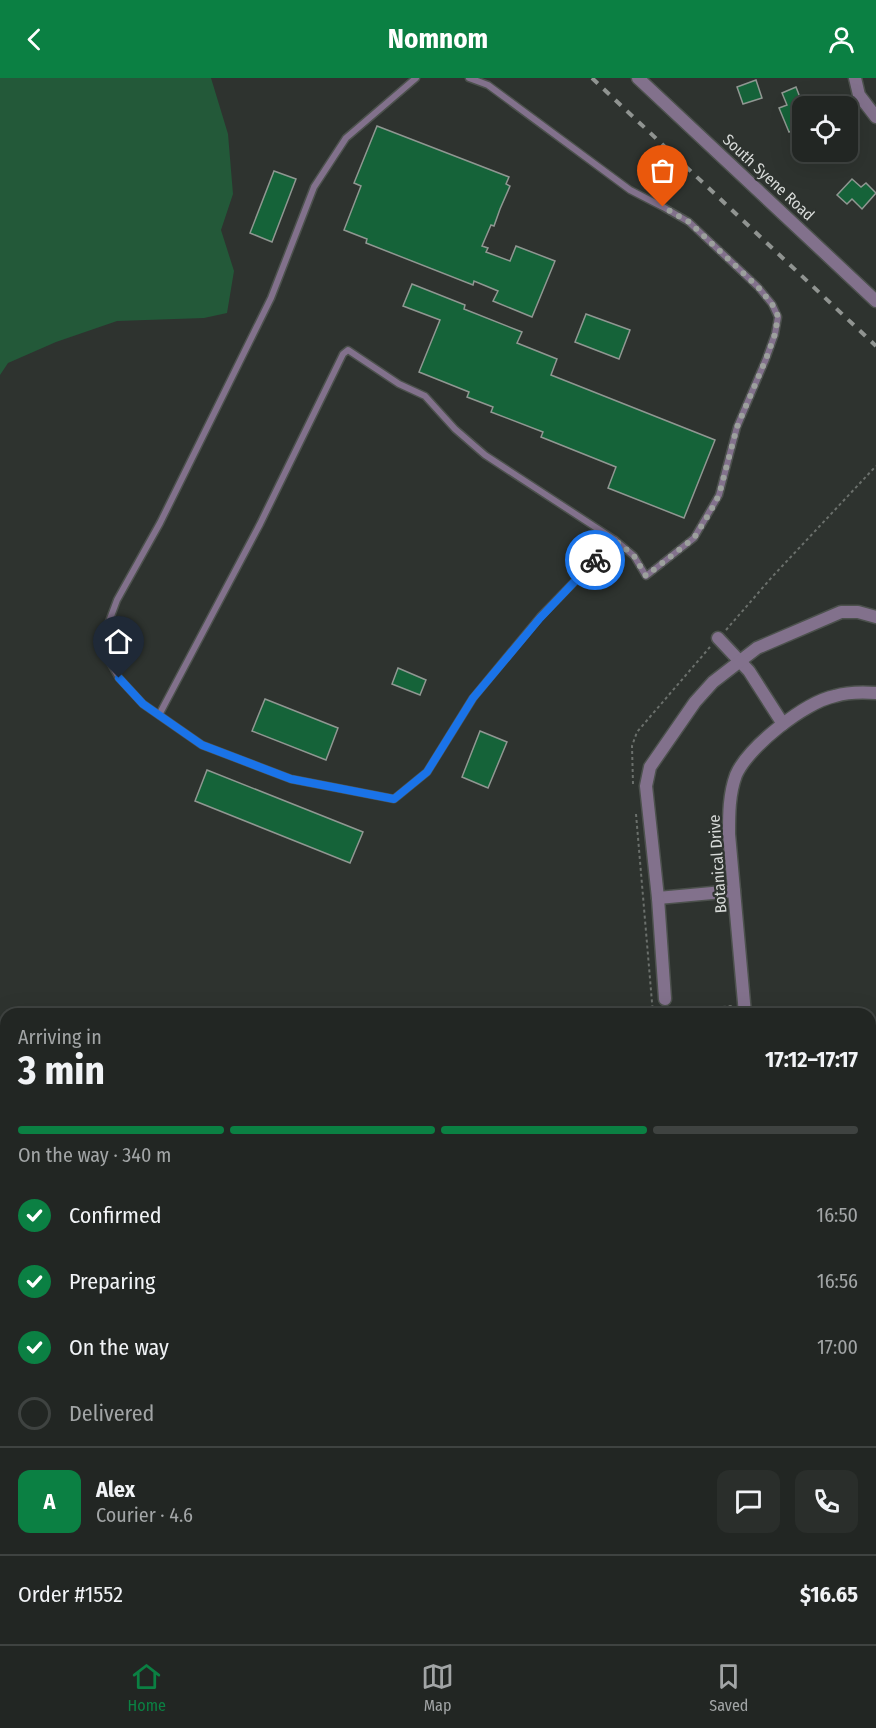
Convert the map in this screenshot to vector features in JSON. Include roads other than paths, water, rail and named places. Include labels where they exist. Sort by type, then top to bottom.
[{"type":"street","name":"South Syene Road","points":[[638,78],[876,301]]},
{"type":"street","points":[[855,78],[859,95],[876,117]]},
{"type":"street","points":[[665,999],[658,898],[646,786],[651,767],[695,702],[713,682],[758,648],[841,612],[858,612],[876,617]]},
{"type":"street","points":[[723,634],[783,724]]},
{"type":"street","name":"Botanical Drive","points":[[744,1008],[728,811],[737,773],[748,756],[763,740],[783,724],[816,704],[832,696],[876,693]]},
{"type":"street","points":[[658,898],[734,891]]},
{"type":"lane","points":[[417,78],[346,138],[314,187],[271,298],[160,523],[117,600],[107,627],[105,653],[119,678],[143,704],[202,745],[291,779],[394,799],[427,772],[473,698],[540,618],[615,540]]},
{"type":"lane","points":[[159,715],[260,524],[343,354],[348,350],[399,384],[425,396],[455,429],[484,455],[615,540],[634,556],[646,576],[694,538],[719,495],[737,427],[775,334],[778,316],[772,304],[758,287],[689,222],[630,190],[488,85],[469,78]]},
{"type":"railway","points":[[592,78],[876,346]]}]
